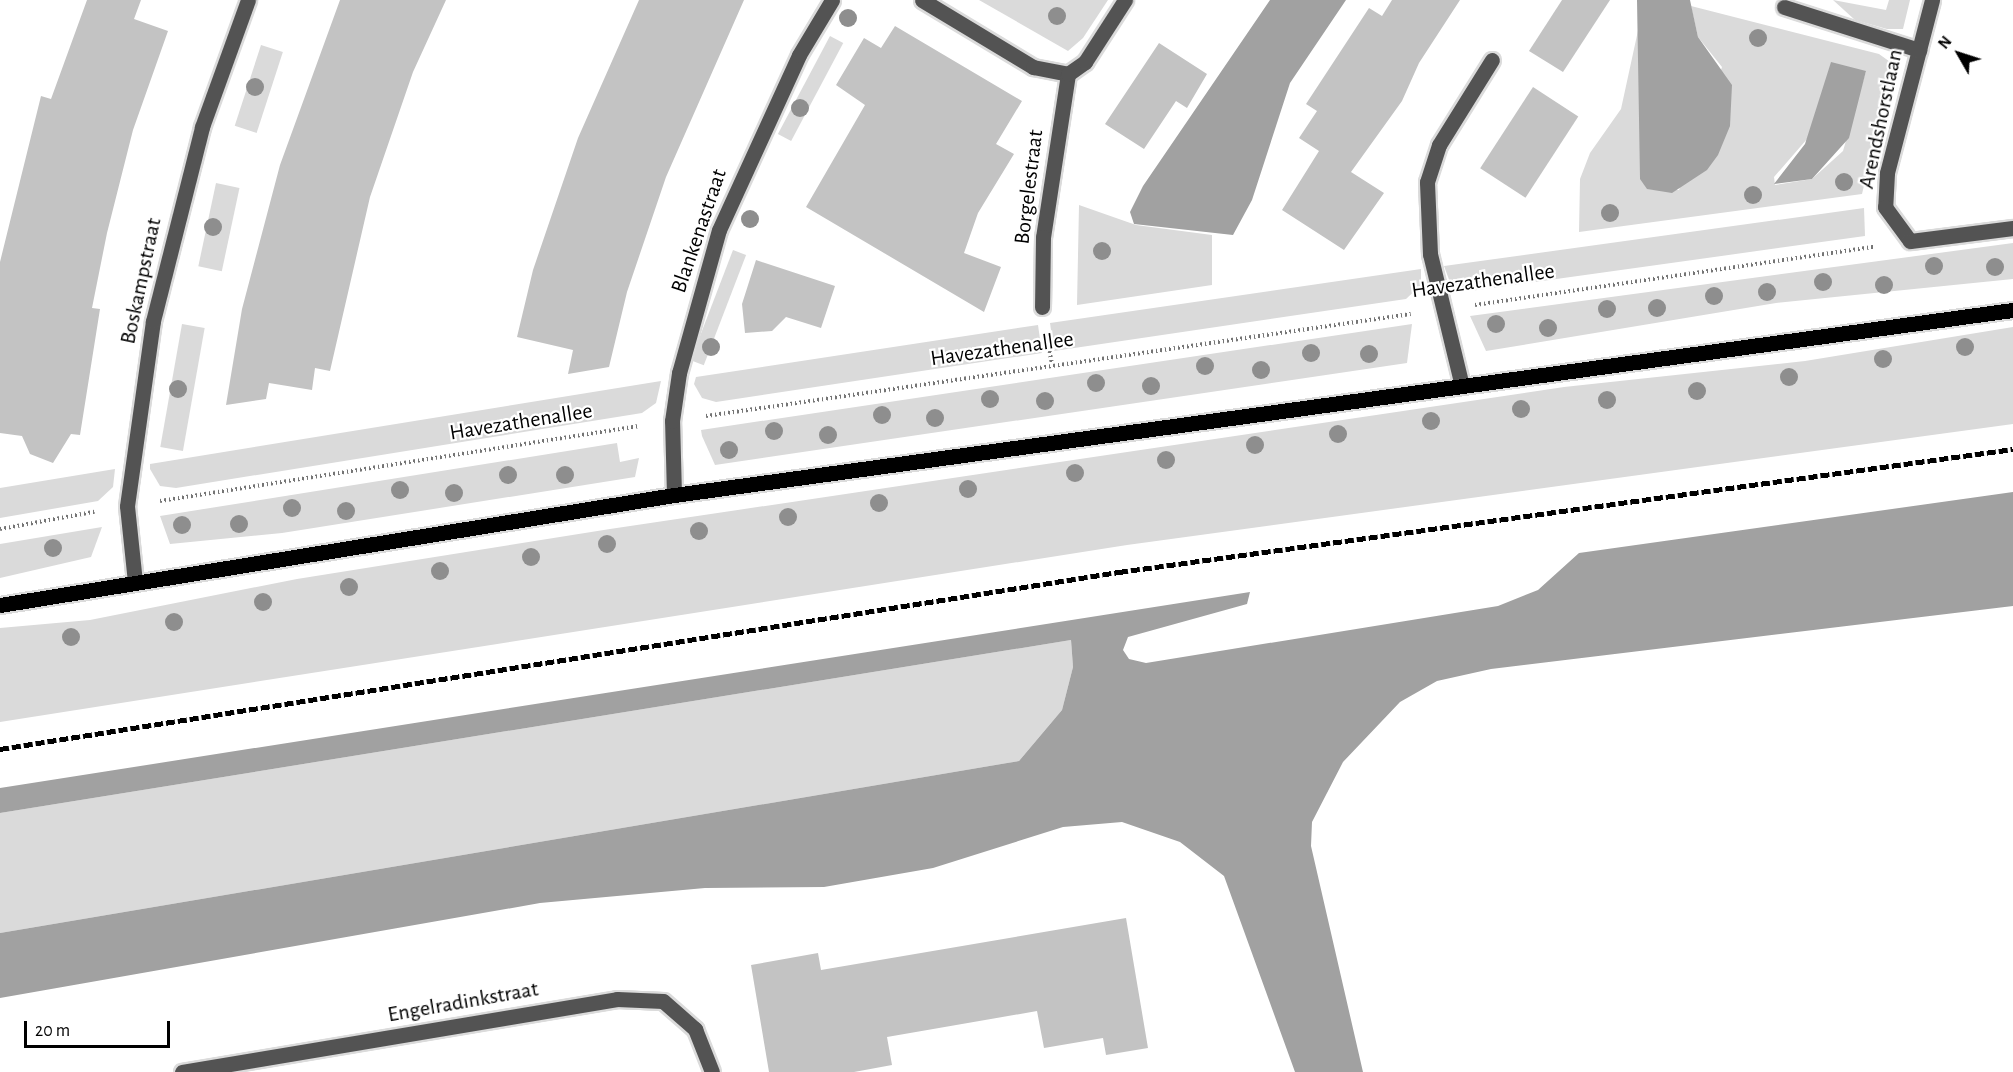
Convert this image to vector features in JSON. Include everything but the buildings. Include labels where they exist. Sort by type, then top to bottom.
[{"type":"main road","points":[[0,605],[674,495],[1461,382],[2013,310]]},
{"type":"street","name":"Boskampstraat","points":[[135,582],[127,506],[153,321],[173,232],[202,127],[248,0]]},
{"type":"street","name":"Blankenastraat","points":[[674,495],[672,421],[679,373],[719,230],[799,54],[832,0]]},
{"type":"street","points":[[922,0],[1033,67],[1068,74],[1085,62],[1125,0]]},
{"type":"street","name":"Arendshorstlaan","points":[[1910,241],[1885,207],[1887,173],[1932,0]]},
{"type":"street","points":[[1784,7],[1919,50]]},
{"type":"street","points":[[1461,382],[1440,310],[1425,212],[1427,182],[1439,145],[1492,60]]},
{"type":"street","name":"Borgelestraat","points":[[1042,307],[1043,237],[1068,74]]},
{"type":"street","points":[[1910,241],[2013,228]]},
{"type":"street","name":"Engelradinkstraat","points":[[182,1072],[617,999],[663,1001],[695,1029],[712,1072]]},
{"type":"path","name":"Havezathenallee","points":[[0,528],[672,421],[1910,241]]},
{"type":"shaded area","points":[[979,0],[1108,0],[1083,38],[1068,51]]},
{"type":"shaded area","points":[[1270,0],[1346,0],[1290,83],[1252,200],[1233,235],[1134,224],[1130,212],[1143,186]]},
{"type":"shaded area","points":[[1637,0],[1690,0],[1698,37],[1732,85],[1730,126],[1718,155],[1707,170],[1672,193],[1647,189],[1640,179]]},
{"type":"shaded area","points":[[1833,0],[1886,10],[1889,0],[1910,0],[1903,29],[1887,29],[1855,20]]},
{"type":"shaded area","points":[[1691,6],[1879,54],[1893,64],[1862,194],[1579,232],[1580,179],[1590,153],[1621,109],[1639,26],[1647,189],[1679,190],[1722,67],[1698,37]],"holes":[[[1866,71],[1843,151],[1812,179],[1775,185],[1774,177]]]},
{"type":"shaded area","points":[[830,36],[843,43],[791,141],[778,134]]},
{"type":"shaded area","points":[[261,45],[283,52],[257,133],[235,126]]},
{"type":"shaded area","points":[[1831,62],[1866,71],[1849,138],[1812,179],[1774,184],[1805,144]]},
{"type":"shaded area","points":[[216,183],[239,188],[222,271],[198,266]]},
{"type":"shaded area","points":[[1079,205],[1136,225],[1212,235],[1212,285],[1077,305]]},
{"type":"shaded area","points":[[1864,208],[1865,236],[1470,291],[1451,285],[1444,266]]},
{"type":"shaded area","points":[[2013,243],[2013,279],[1776,303],[1486,351],[1470,316]]},
{"type":"shaded area","points":[[733,250],[746,255],[704,365],[691,360]]},
{"type":"shaded area","points":[[1421,269],[1421,285],[1406,299],[1054,351],[1050,323]]},
{"type":"shaded area","points":[[182,324],[205,328],[183,451],[160,447]]},
{"type":"shaded area","points":[[1412,324],[1407,363],[715,465],[701,430]]},
{"type":"shaded area","points":[[1038,325],[1042,353],[716,402],[702,398],[694,384],[696,377]]},
{"type":"shaded area","points":[[2013,327],[2013,424],[1127,545],[0,722],[0,628],[90,620],[297,579],[610,529],[1564,387],[1805,361]]},
{"type":"shaded area","points":[[661,381],[656,403],[642,413],[176,488],[160,486],[150,469],[150,464]]},
{"type":"shaded area","points":[[617,443],[620,462],[639,458],[635,477],[282,533],[170,544],[160,516]]},
{"type":"shaded area","points":[[115,469],[113,487],[98,501],[0,518],[0,488]]},
{"type":"shaded area","points":[[2013,492],[2013,606],[1491,669],[1437,681],[1400,702],[1343,762],[1312,822],[1311,846],[1363,1072],[1295,1072],[1224,876],[1180,842],[1122,822],[1063,827],[933,868],[824,887],[705,888],[540,903],[0,998],[0,933],[1019,761],[1062,710],[1073,667],[1071,640],[0,813],[0,788],[1250,592],[1247,604],[1128,637],[1123,650],[1129,659],[1146,663],[1498,606],[1538,590],[1579,553]]},
{"type":"shaded area","points":[[102,527],[91,557],[0,578],[0,544]]},
{"type":"shaded area","points":[[1071,640],[1073,667],[1062,710],[1019,761],[0,933],[0,813]]},
{"type":"railway","points":[[0,749],[1119,572],[2013,449]]}]
